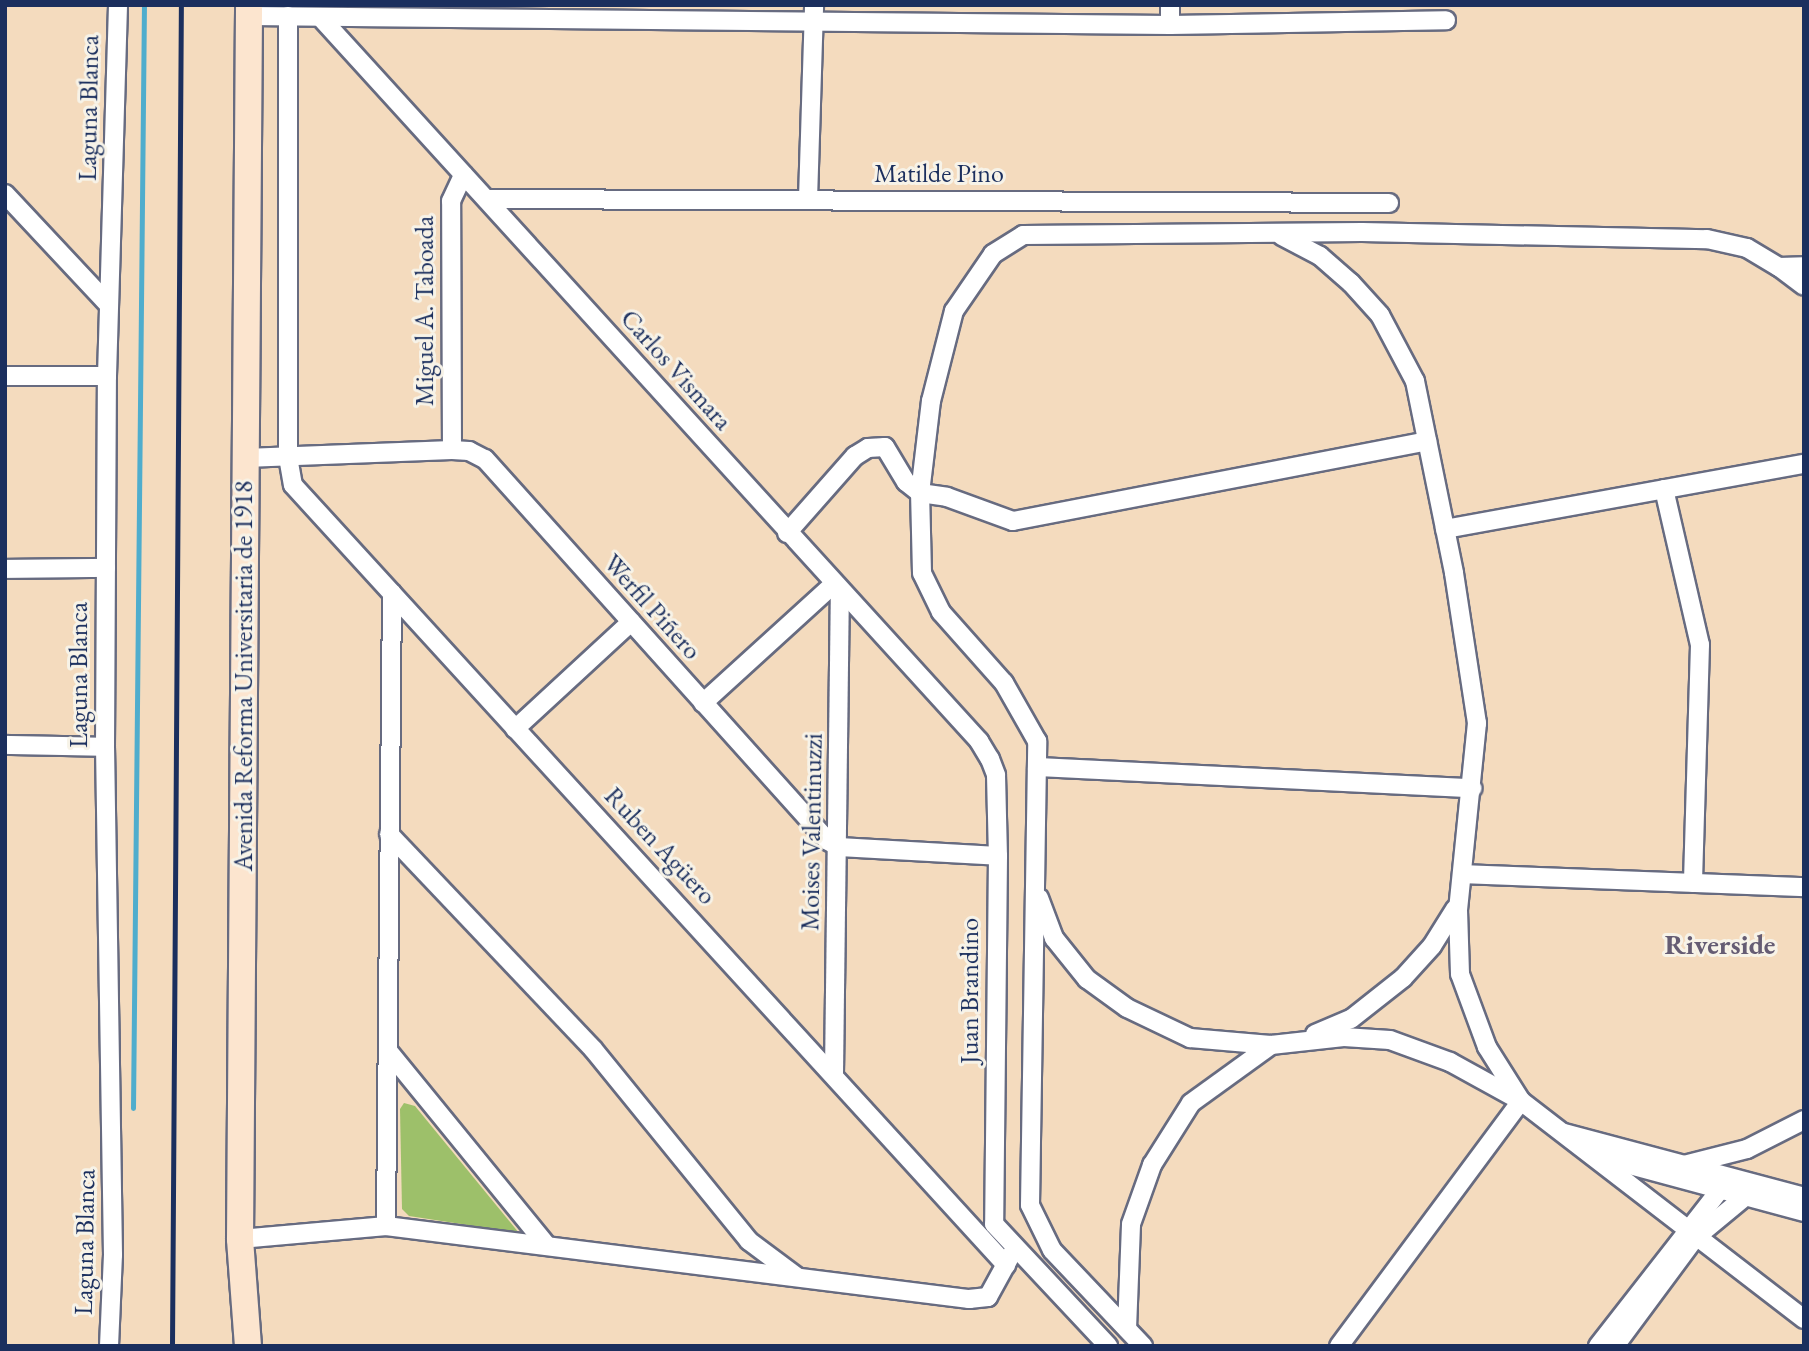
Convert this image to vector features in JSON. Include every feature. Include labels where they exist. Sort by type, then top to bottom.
[{"type":"main road","name":"Avenida Reforma Universitaria de 1918","points":[[248,1346],[240,1239],[249,11]]},
{"type":"street","name":"Laguna Blanca","points":[[109,1346],[112,1213],[105,747],[107,376],[118,5]]},
{"type":"street","points":[[1170,5],[1170,25]]},
{"type":"street","points":[[249,11],[321,18],[814,12],[1170,25],[1446,20]]},
{"type":"street","points":[[808,199],[814,12]]},
{"type":"street","name":"Avenida Reforma Universitaria de 1918","points":[[288,16],[288,457]]},
{"type":"street","name":"Carlos Vismara","points":[[321,18],[979,741],[990,759]]},
{"type":"street","name":"Miguel A. Taboada","points":[[452,450],[451,201],[463,175]]},
{"type":"street","points":[[6,196],[109,306]]},
{"type":"street","name":"Matilde Pino","points":[[488,199],[1389,203]]},
{"type":"street","points":[[1273,233],[1320,256],[1380,315],[1415,381],[1473,680],[1477,723],[1459,902],[1460,974],[1487,1047],[1521,1101]]},
{"type":"street","points":[[1143,1346],[1052,1250],[1030,1205],[1037,741],[1023,712],[927,590],[920,493],[931,401],[954,311],[993,254],[1023,235],[1273,233],[1707,239],[1747,248],[1804,286]]},
{"type":"street","points":[[1779,267],[1804,266]]},
{"type":"street","points":[[5,376],[107,376]]},
{"type":"street","points":[[787,533],[855,456],[868,449],[885,447],[905,482],[920,493],[947,497],[1013,521],[1427,441]]},
{"type":"street","name":"Werfil Piñero","points":[[246,458],[452,450],[469,451],[485,459],[828,841],[839,847]]},
{"type":"street","name":"Ruben Agüero","points":[[288,457],[293,485],[834,1073],[1006,1265]]},
{"type":"street","points":[[1445,529],[1804,464]]},
{"type":"street","points":[[1664,489],[1700,645],[1693,883]]},
{"type":"street","points":[[5,569],[106,568]]},
{"type":"street","points":[[703,703],[837,587]]},
{"type":"street","name":"Moises Valentinuzzi","points":[[834,1073],[839,847],[837,587]]},
{"type":"street","points":[[386,1226],[391,593]]},
{"type":"street","points":[[515,729],[631,622]]},
{"type":"street","points":[[5,745],[105,747]]},
{"type":"street","name":"Juan Brandino","points":[[990,759],[996,775],[998,856],[995,1224],[1016,1246]]},
{"type":"street","points":[[1037,766],[1472,788]]},
{"type":"street","points":[[389,834],[593,1049],[749,1241],[797,1276]]},
{"type":"street","points":[[839,847],[998,856]]},
{"type":"street","points":[[1463,874],[1804,887]]},
{"type":"street","points":[[1035,888],[1062,948],[1087,979],[1127,1008],[1190,1038],[1271,1045],[1344,1037],[1390,1040],[1450,1062],[1521,1101],[1583,1152],[1804,1319]]},
{"type":"street","points":[[1296,1043],[1351,1019],[1403,978],[1432,946],[1459,902]]},
{"type":"street","points":[[1127,1329],[1131,1224],[1152,1165],[1191,1103],[1271,1045]]},
{"type":"street","points":[[389,1052],[547,1246]]},
{"type":"street","points":[[1339,1346],[1521,1101]]},
{"type":"street","points":[[1657,1172],[1747,1149],[1804,1120]]},
{"type":"street","points":[[1558,1131],[1681,1165],[1725,1184]]},
{"type":"street","points":[[1583,1152],[1657,1172],[1753,1191],[1804,1212]]},
{"type":"street","points":[[1615,1346],[1725,1184]]},
{"type":"street","points":[[1598,1346],[1690,1234],[1753,1191],[1804,1196]]},
{"type":"street","points":[[240,1239],[386,1226],[969,1299],[988,1297],[1016,1246],[1108,1346]]},
{"type":"green space","points":[[404,1103],[415,1106],[519,1233],[409,1216],[402,1209],[400,1109]]},
{"type":"waterway","points":[[133,1108],[144,5]]},
{"type":"railway","points":[[172,1346],[181,5]]},
{"type":"district","name":"Riverside","points":[[1720,944]]}]
